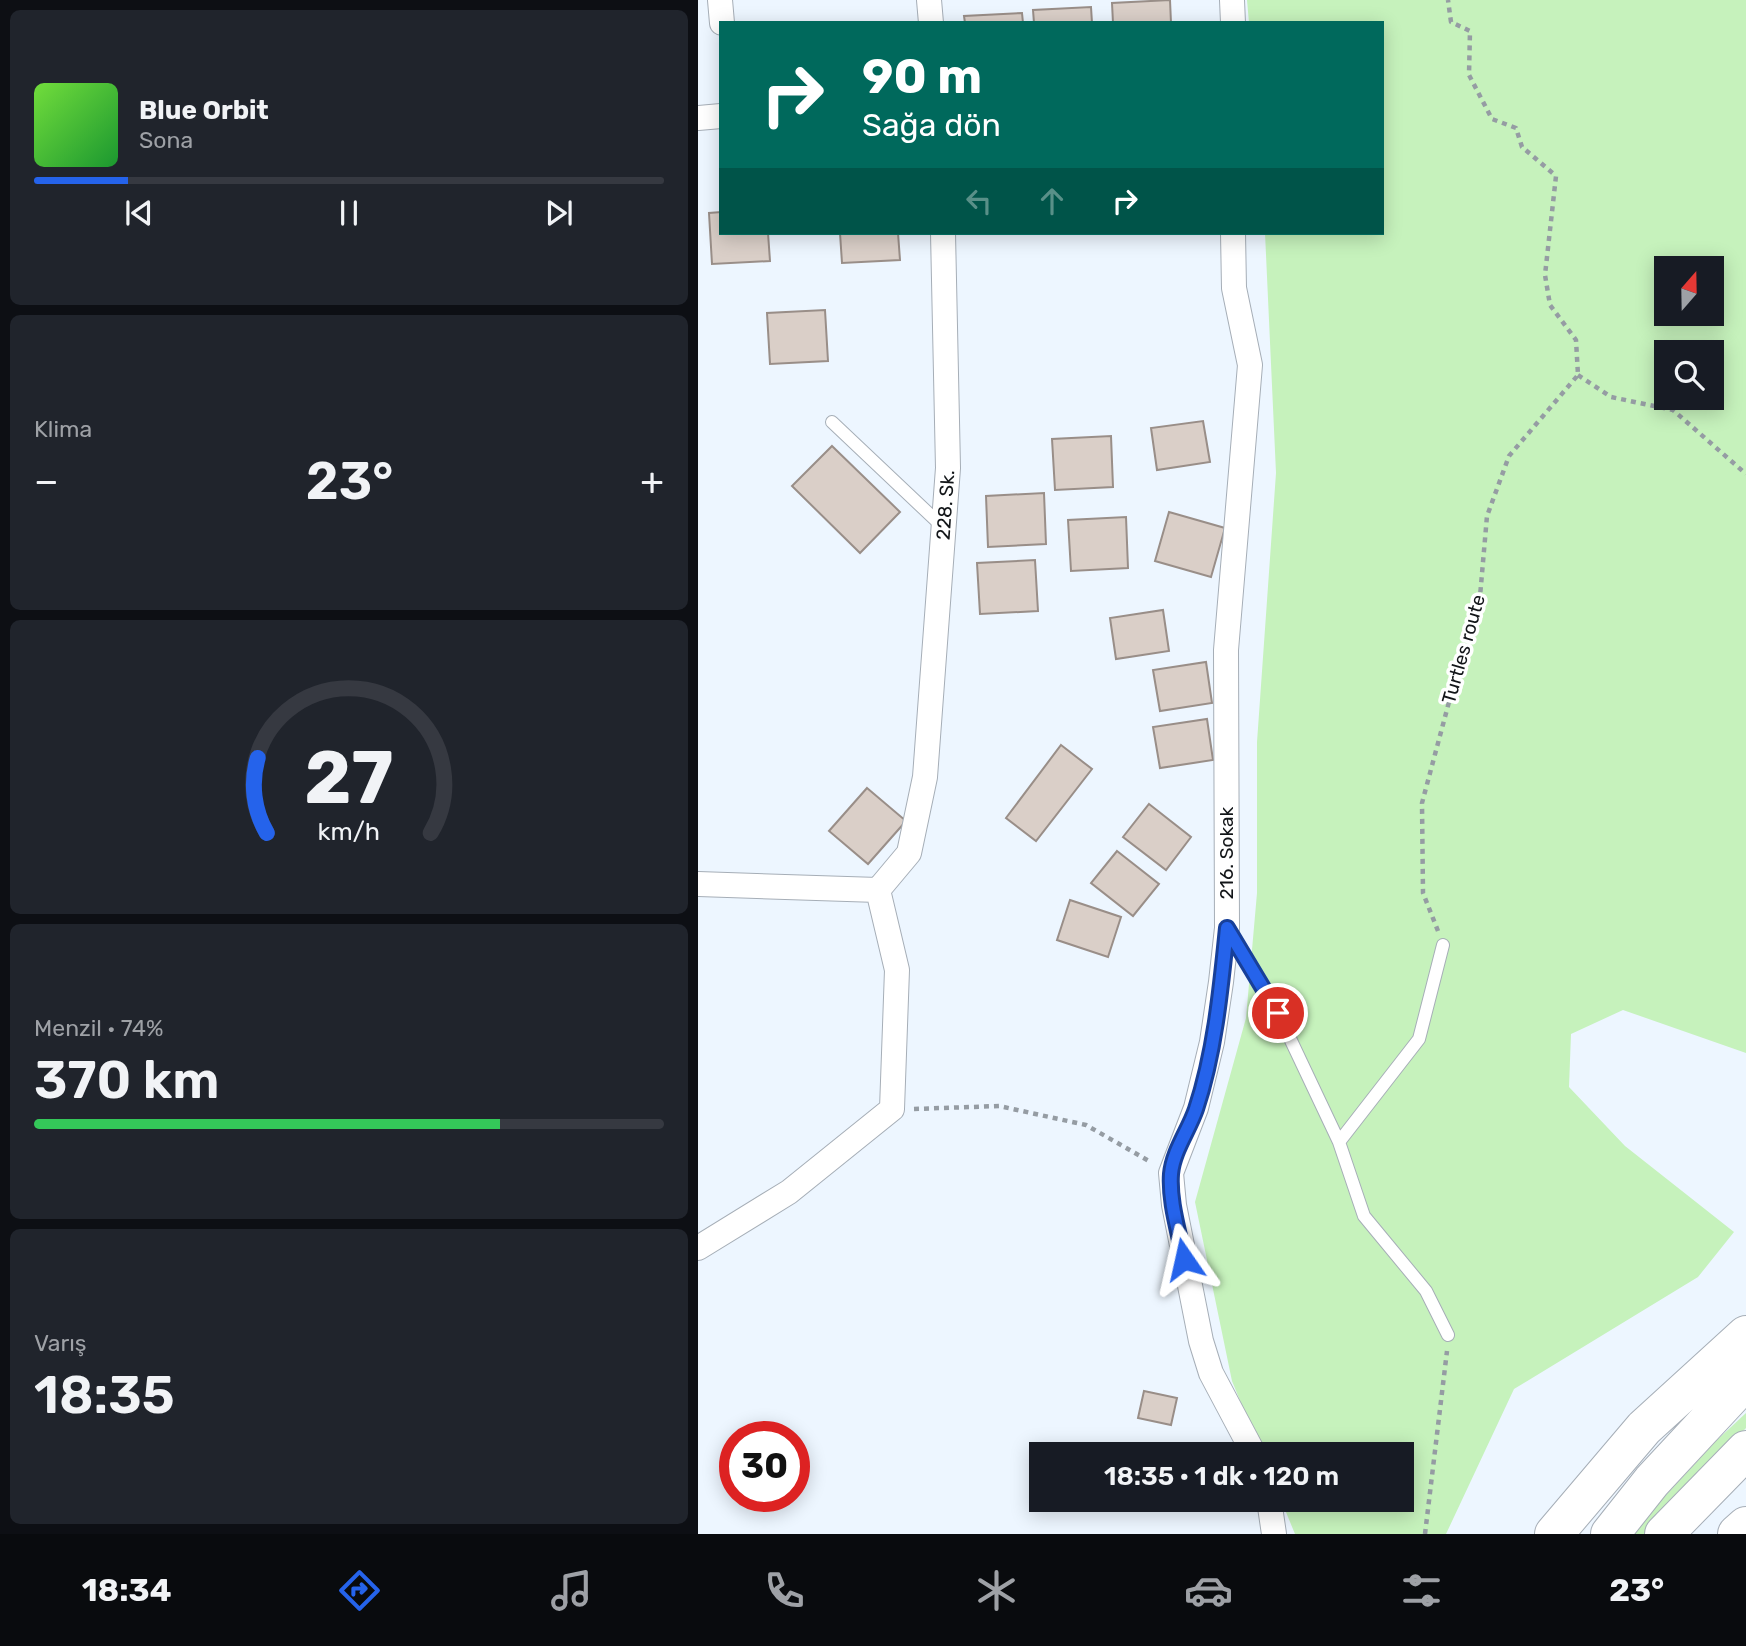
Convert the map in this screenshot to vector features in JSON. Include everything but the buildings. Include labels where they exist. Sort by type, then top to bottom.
[{"type":"highway","points":[[1554,1534],[1644,1428],[1746,1335]]},
{"type":"highway","points":[[1610,1534],[1652,1481],[1746,1380]]},
{"type":"highway","points":[[1664,1534],[1746,1450]]},
{"type":"highway","points":[[1737,1534],[1746,1526]]},
{"type":"street","points":[[720,0],[722,21]]},
{"type":"street","points":[[929,0],[931,21]]},
{"type":"street","points":[[1232,0],[1233,21]]},
{"type":"street","points":[[698,118],[719,116]]},
{"type":"street","name":"228. Sk.","points":[[878,890],[909,853],[925,777],[948,468],[943,235]]},
{"type":"street","name":"216. Sokak","points":[[1233,235],[1235,288],[1250,365],[1226,650],[1227,928],[1212,1041],[1196,1108],[1171,1173],[1174,1205],[1201,1340],[1211,1373],[1248,1442]]},
{"type":"street","points":[[698,884],[878,890],[897,970],[892,1109],[789,1192],[698,1248]]},
{"type":"street","points":[[1271,1512],[1274,1534]]},
{"type":"lane","points":[[832,422],[944,528]]},
{"type":"lane","points":[[1227,928],[1278,1013],[1339,1142],[1364,1216],[1426,1292],[1448,1335]]},
{"type":"lane","points":[[1339,1142],[1419,1039],[1443,945]]},
{"type":"path","points":[[1448,0],[1451,22],[1470,31],[1469,75],[1492,119],[1516,128],[1522,147],[1556,176],[1545,275],[1550,305],[1576,340],[1578,375],[1611,397],[1673,410],[1746,474]]},
{"type":"path","name":"Turtles route","points":[[1443,945],[1423,893],[1422,803],[1453,687],[1479,608],[1487,516],[1509,456],[1578,375]]},
{"type":"path","points":[[892,1109],[999,1105],[1086,1125],[1171,1173]]},
{"type":"path","points":[[1425,1534],[1448,1335]]},
{"type":"green space","points":[[1247,0],[1746,0],[1746,1053],[1623,1010],[1571,1034],[1569,1087],[1625,1146],[1734,1232],[1698,1277],[1514,1389],[1446,1534],[1295,1534],[1286,1512],[1414,1512],[1414,1442],[1257,1442],[1232,1381],[1195,1202],[1246,1018],[1257,893],[1257,742],[1276,473],[1265,235],[1384,235],[1384,21],[1249,21]]},
{"type":"green space","points":[[1746,1413],[1746,1428],[1644,1534],[1630,1534],[1716,1441]]},
{"type":"route","points":[[1184,1259],[1171,1173],[1196,1108],[1212,1041],[1227,928],[1278,1013]]}]
